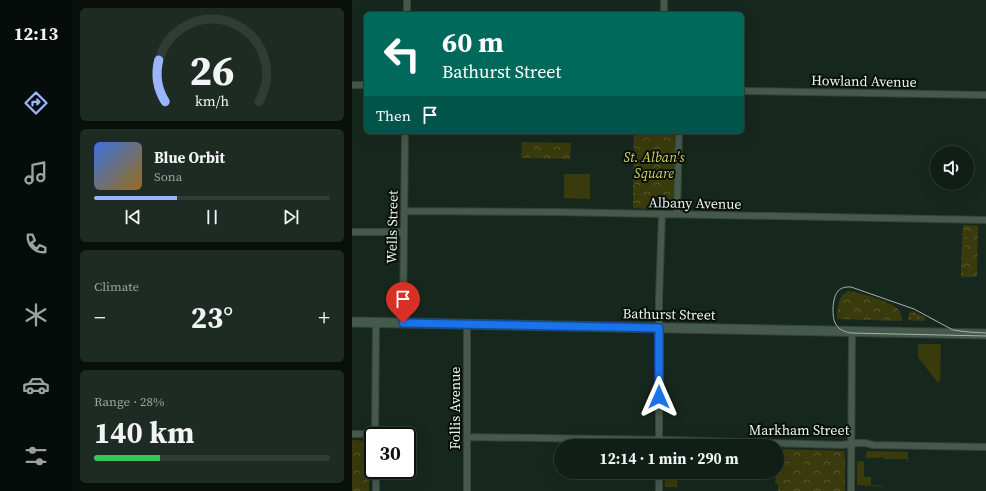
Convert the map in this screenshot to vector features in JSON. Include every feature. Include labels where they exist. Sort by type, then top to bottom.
[{"type":"main road","name":"Bathurst Street","points":[[352,322],[986,334]]},
{"type":"street","points":[[406,12],[407,0]]},
{"type":"street","points":[[664,0],[664,12]]},
{"type":"street","points":[[352,85],[364,85]]},
{"type":"street","name":"Howland Avenue","points":[[744,91],[984,95]]},
{"type":"street","name":"Wells Street","points":[[403,323],[405,134]]},
{"type":"street","points":[[677,214],[679,134]]},
{"type":"street","name":"Albany Avenue","points":[[404,211],[677,214],[986,220]]},
{"type":"street","points":[[659,439],[659,328],[662,214]]},
{"type":"street","points":[[352,232],[404,232]]},
{"type":"street","points":[[375,427],[376,323]]},
{"type":"street","name":"Follis Avenue","points":[[467,324],[467,491]]},
{"type":"street","points":[[851,491],[852,332]]},
{"type":"street","points":[[352,434],[364,435]]},
{"type":"street","name":"Markham Street","points":[[467,437],[554,440]]},
{"type":"street","name":"Markham Street","points":[[784,444],[842,445],[865,443],[873,445],[986,447]]},
{"type":"street","points":[[376,479],[376,491]]},
{"type":"street","points":[[659,479],[659,491]]},
{"type":"green space","name":"St. Alban's Square","points":[[634,134],[675,134],[673,201],[668,207],[664,208],[633,208]]},
{"type":"green space","points":[[634,134],[635,134],[635,208],[633,208]]},
{"type":"green space","points":[[522,142],[571,143],[570,159],[521,158]]},
{"type":"green space","points":[[564,174],[590,174],[590,199],[564,198]]},
{"type":"green space","points":[[963,225],[978,226],[977,277],[961,277]]},
{"type":"green space","points":[[963,225],[964,230],[969,234],[969,243],[966,245],[963,267],[965,272],[971,275],[971,277],[961,277]]},
{"type":"green space","points":[[848,291],[859,293],[895,306],[902,316],[902,321],[837,319],[840,300],[844,293]]},
{"type":"green space","points":[[912,311],[925,317],[925,321],[908,320],[909,313]]},
{"type":"green space","points":[[919,344],[941,345],[940,382],[937,382],[918,358]]},
{"type":"green space","points":[[352,440],[364,441],[364,479],[369,479],[369,491],[352,491]]},
{"type":"green space","points":[[784,449],[844,451],[845,491],[778,491],[778,484],[775,484],[775,479],[784,479]]},
{"type":"green space","points":[[867,451],[908,452],[908,463],[907,459],[884,459],[883,457],[880,457],[867,459]]},
{"type":"green space","points":[[857,461],[864,462],[864,477],[871,477],[871,485],[883,487],[857,485]]},
{"type":"green space","points":[[665,479],[678,479],[677,487],[665,487]]},
{"type":"tram line","points":[[986,333],[953,330],[914,309],[851,287],[846,287],[839,290],[835,295],[833,303],[834,317],[837,326],[840,329],[851,333],[986,336]]},
{"type":"route","points":[[403,323],[659,328],[659,397]]}]
